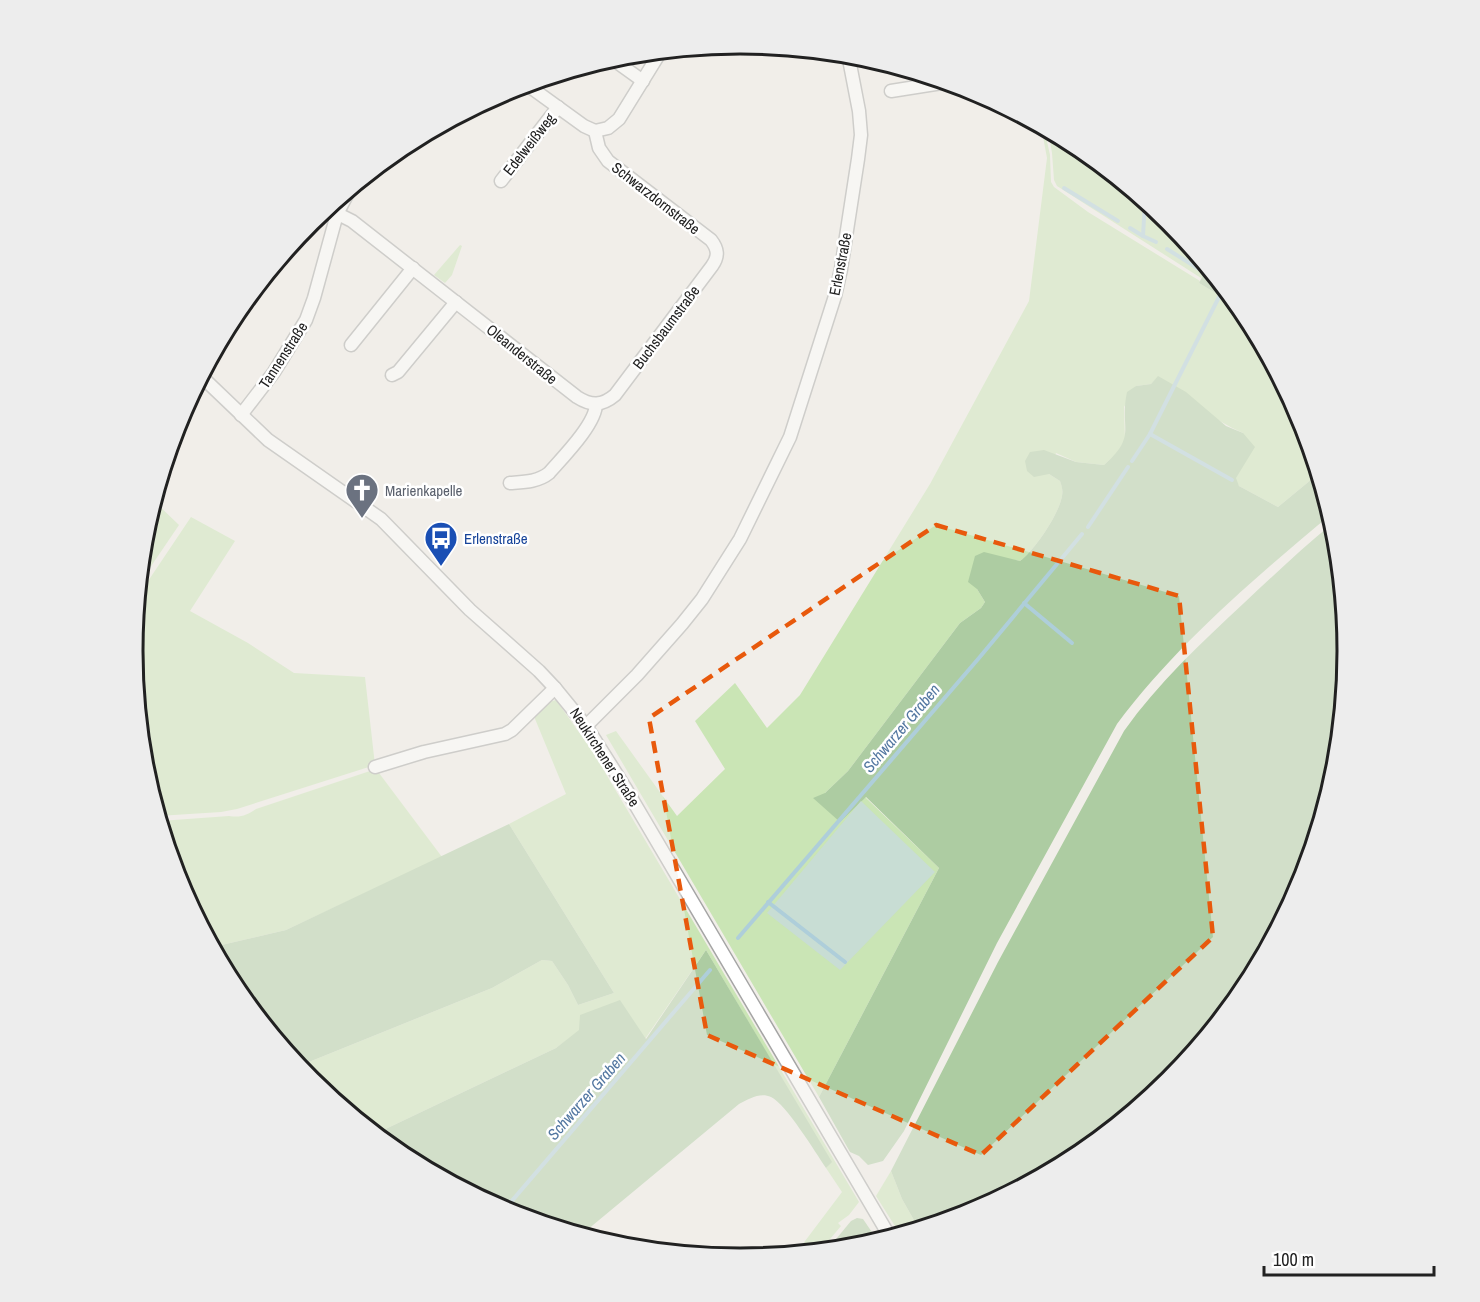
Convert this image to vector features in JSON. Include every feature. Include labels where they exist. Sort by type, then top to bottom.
[{"type":"street","points":[[535,91],[584,126],[595,131],[601,130],[614,124],[656,60]]},
{"type":"street","name":"Erlenstraße","points":[[586,726],[637,675],[702,599],[740,539],[790,437],[835,296],[841,269],[861,135],[850,64]]},
{"type":"street","points":[[622,66],[643,81]]},
{"type":"street","points":[[891,91],[929,85]]},
{"type":"street","name":"Edelweißweg","points":[[501,181],[558,107]]},
{"type":"street","name":"Schwarzdornstraße","points":[[595,131],[599,148],[608,161],[711,240]]},
{"type":"street","name":"Oleanderstraße","points":[[335,213],[351,221],[413,268],[577,397],[593,404]]},
{"type":"street","name":"Tannenstraße","points":[[241,415],[274,372],[306,320],[314,298],[331,217]]},
{"type":"street","name":"Buchsbaumstraße","points":[[510,483],[543,478],[549,473],[588,425],[596,412],[593,404],[609,400],[615,395],[712,266],[717,254],[715,244],[711,240]]},
{"type":"street","points":[[351,345],[413,268]]},
{"type":"street","points":[[392,375],[398,372],[456,302]]},
{"type":"street","name":"Neukirchener Straße","points":[[207,382],[268,440],[381,519],[470,610],[555,688],[586,726],[655,837],[886,1230]]},
{"type":"street","points":[[375,767],[423,752],[505,734],[555,688]]},
{"type":"highlighted area","points":[[936,525],[1179,596],[1213,937],[981,1155],[707,1035],[649,718]]},
{"type":"green space","points":[[1043,137],[1046,139],[1050,155],[1051,182],[1054,187],[1088,212],[1219,295],[1257,353],[1275,387],[1292,423],[1312,479],[1278,507],[1239,486],[1235,479],[1243,433],[1210,415],[1156,379],[1151,384],[1136,386],[1124,407],[1125,440],[1117,453],[1104,465],[1076,462],[1056,453],[1049,474],[1060,481],[1062,496],[1046,531],[1026,556],[1020,561],[1008,559],[977,589],[985,602],[981,608],[960,623],[848,771],[825,793],[865,797],[939,868],[819,1097],[606,735],[616,731],[677,816],[725,769],[695,721],[735,683],[767,728],[800,695],[930,484],[1029,301],[1047,158]]},
{"type":"green space","points":[[1050,141],[1103,177],[1134,202],[1189,257],[1203,274],[1201,278],[1057,186],[1054,180]]},
{"type":"green space","points":[[460,245],[462,246],[452,275],[445,283],[434,275]]},
{"type":"green space","points":[[1203,275],[1219,295],[1199,283]]},
{"type":"green space","points":[[1158,376],[1186,392],[1226,426],[1243,433],[1255,447],[1236,478],[1239,486],[1278,507],[1312,479],[1323,521],[1218,613],[1165,667],[1117,724],[997,943],[904,1131],[883,1161],[868,1165],[859,1156],[850,1152],[819,1097],[939,868],[866,797],[840,822],[813,798],[825,793],[848,771],[960,623],[981,608],[985,602],[977,589],[968,582],[975,556],[984,552],[1020,561],[1046,531],[1060,504],[1062,488],[1060,481],[1049,474],[1034,477],[1027,471],[1025,461],[1030,452],[1044,450],[1076,462],[1104,465],[1121,446],[1124,438],[1127,392],[1136,386],[1151,384]]},
{"type":"green space","points":[[160,507],[179,525],[148,570]]},
{"type":"green space","points":[[191,517],[235,541],[190,611],[248,643],[294,673],[365,677],[375,765],[237,809],[166,815],[154,767],[144,690],[144,612],[147,583]]},
{"type":"green space","points":[[1325,530],[1336,612],[1336,690],[1332,729],[1317,806],[1305,843],[1292,879],[1257,950],[1214,1014],[1189,1045],[1134,1100],[1103,1125],[1038,1168],[1004,1186],[968,1203],[915,1222],[902,1199],[891,1171],[998,962],[1124,731],[1151,696],[1196,648]]},
{"type":"green space","points":[[556,700],[593,752],[859,1202],[849,1215],[838,1223],[841,1226],[828,1241],[802,1245],[842,1192],[826,1168],[831,1162],[706,950],[645,1039],[620,1001],[556,1048],[384,1130],[346,1100],[308,1062],[492,988],[542,960],[552,961],[578,1005],[614,993],[509,824],[566,794],[533,714],[549,702]]},
{"type":"green space","points":[[376,769],[442,857],[286,930],[221,945],[188,879],[168,820],[237,817]]},
{"type":"green space","points":[[861,801],[935,872],[840,970],[767,913]]},
{"type":"green space","points":[[509,824],[614,993],[578,1005],[552,961],[542,960],[492,988],[308,1062],[266,1014],[221,945],[286,930]]},
{"type":"green space","points":[[706,950],[832,1162],[826,1168],[792,1118],[777,1101],[763,1095],[755,1097],[739,1104],[588,1229],[512,1203],[476,1186],[441,1168],[384,1130],[556,1048],[579,1030],[580,1015],[620,1000],[646,1039]]},
{"type":"green space","points":[[891,1171],[902,1199],[915,1222],[896,1228],[876,1196]]},
{"type":"green space","points":[[857,1218],[863,1219],[873,1233],[835,1240],[851,1221]]},
{"type":"waterway","points":[[1064,188],[1118,221]]},
{"type":"waterway","points":[[1144,212],[1143,236],[1156,242]]},
{"type":"waterway","points":[[1130,228],[1143,236]]},
{"type":"waterway","points":[[1167,249],[1198,269]]},
{"type":"waterway","name":"Schwarzer Graben","points":[[1132,461],[1150,434],[1220,296]]},
{"type":"waterway","points":[[1150,434],[1232,480]]},
{"type":"waterway","name":"Schwarzer Graben","points":[[1088,527],[1128,467]]},
{"type":"waterway","name":"Schwarzer Graben","points":[[738,938],[979,658],[1082,534]]},
{"type":"waterway","points":[[1024,603],[1072,643]]},
{"type":"waterway","points":[[768,902],[845,962]]},
{"type":"waterway","name":"Schwarzer Graben","points":[[511,1202],[710,970]]},
{"type":"place","name":"Marienkapelle","points":[[362,519]]},
{"type":"place","name":"Erlenstraße","points":[[441,567]]}]
